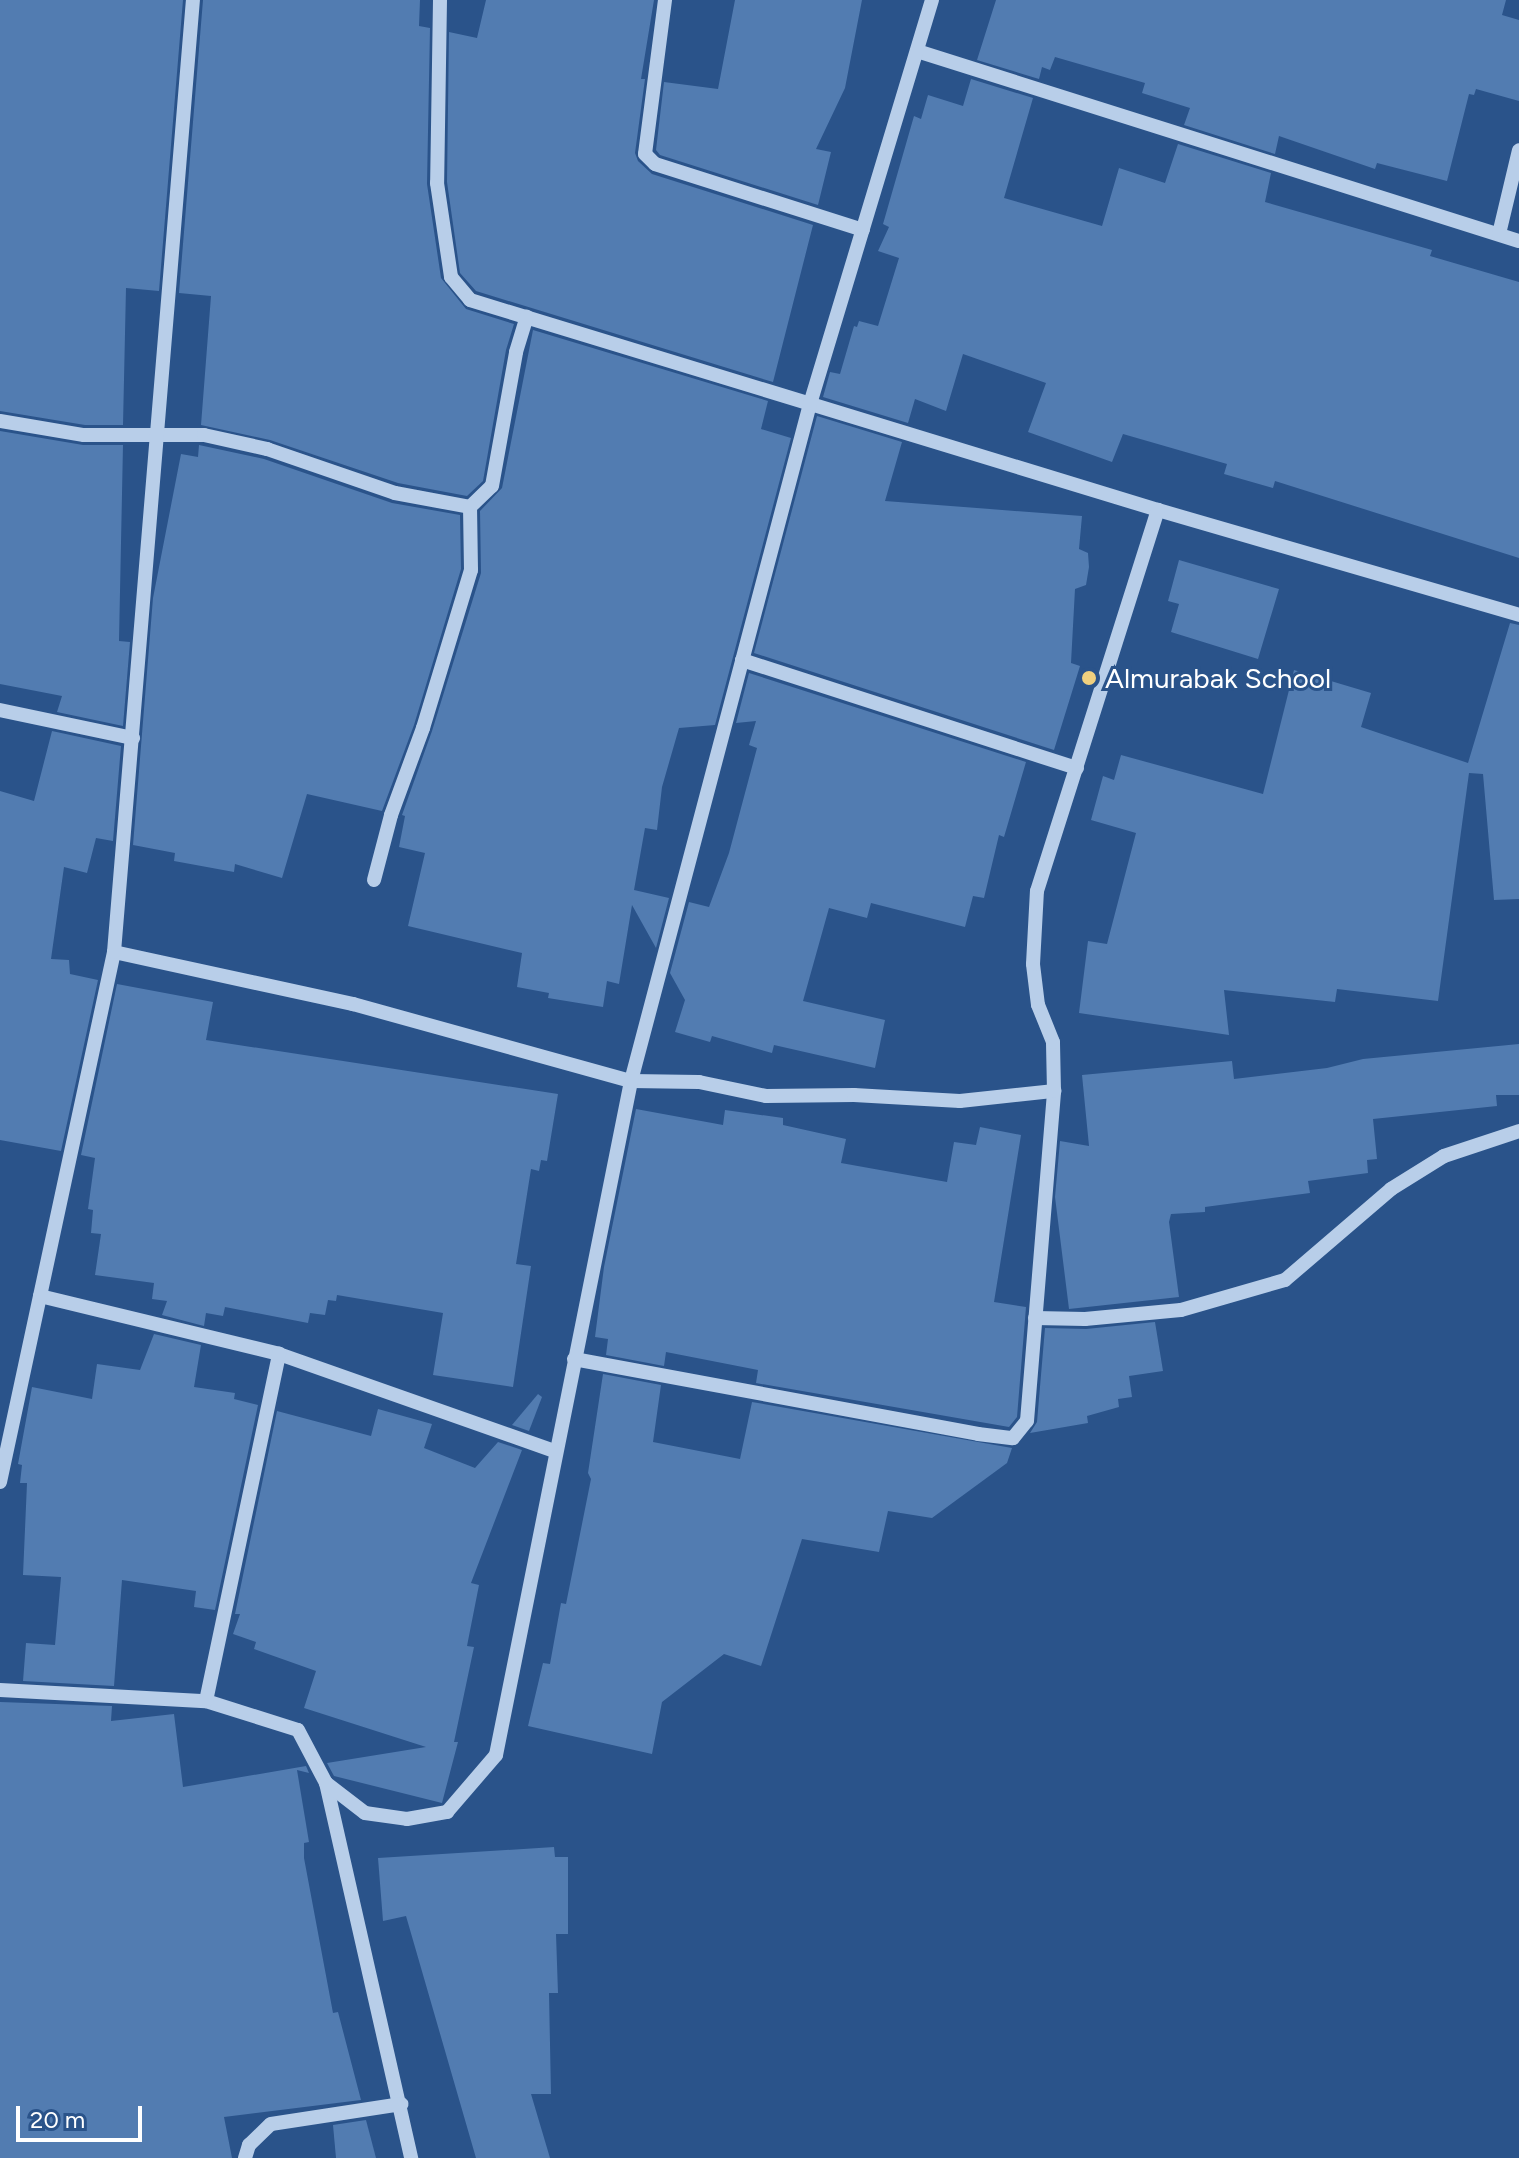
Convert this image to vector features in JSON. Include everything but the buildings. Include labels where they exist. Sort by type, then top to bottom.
[{"type":"street","points":[[0,1482],[114,952],[193,0]]},
{"type":"street","points":[[440,0],[437,183],[451,277],[470,300],[1158,510],[1519,615]]},
{"type":"street","points":[[665,0],[645,154],[655,164],[863,230]]},
{"type":"street","points":[[326,1783],[365,1813],[407,1819],[447,1812],[496,1755],[631,1081],[810,404],[932,0]]},
{"type":"street","points":[[917,51],[1519,241]]},
{"type":"street","points":[[1499,234],[1519,150]]},
{"type":"street","points":[[374,880],[391,815],[423,728],[471,570],[470,507],[492,486],[516,352],[527,317]]},
{"type":"street","points":[[0,421],[84,435],[204,435],[267,449],[395,493],[470,507]]},
{"type":"street","points":[[574,1359],[1013,1438],[1027,1421],[1054,1091],[1053,1042],[1038,1005],[1033,964],[1037,891],[1158,510]]},
{"type":"street","points":[[742,660],[1077,768]]},
{"type":"street","points":[[0,710],[133,738]]},
{"type":"street","points":[[114,952],[353,1004],[631,1081],[699,1082],[766,1096],[854,1095],[960,1101],[1054,1091]]},
{"type":"street","points":[[1035,1318],[1085,1319],[1181,1310],[1285,1280],[1404,1181],[1444,1156],[1519,1131]]},
{"type":"street","points":[[40,1296],[279,1354],[555,1451]]},
{"type":"street","points":[[206,1701],[279,1354]]},
{"type":"street","points":[[0,1690],[206,1701],[298,1730],[326,1783],[411,2158]]},
{"type":"street","points":[[245,2158],[249,2145],[271,2124],[401,2104]]},
{"type":"place","name":"Almurabak School","points":[[1089,678]]}]
